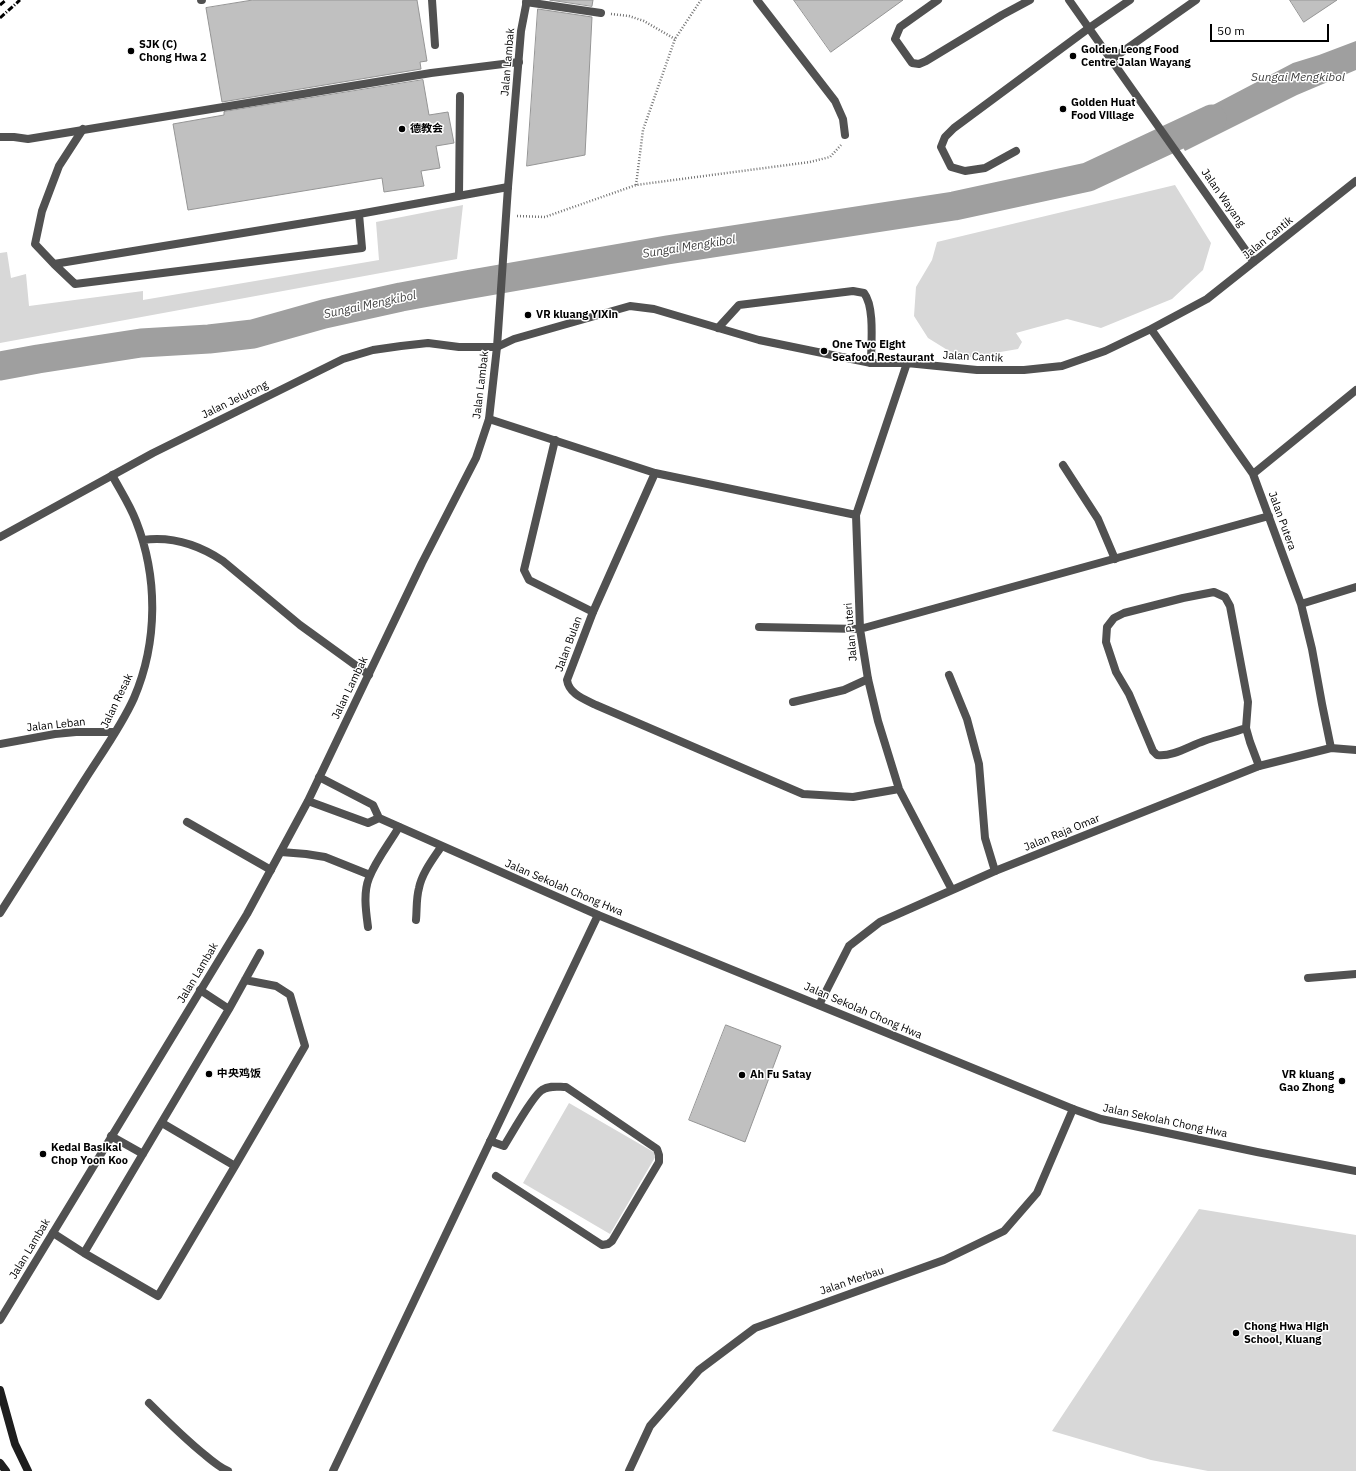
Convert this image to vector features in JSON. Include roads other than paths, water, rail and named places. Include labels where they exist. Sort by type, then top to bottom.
[{"type":"main road","points":[[0,1390],[15,1444],[28,1471]]},
{"type":"main road","points":[[0,1463],[6,1471]]},
{"type":"street","points":[[432,0],[435,45]]},
{"type":"street","points":[[757,0],[835,101],[843,119],[845,135]]},
{"type":"street","points":[[938,0],[900,27],[895,39],[912,63],[919,64],[926,61],[1002,15],[1030,0]]},
{"type":"street","points":[[1069,0],[1112,59],[1196,0]]},
{"type":"street","points":[[1016,151],[985,168],[965,171],[951,167],[941,147],[945,137],[954,128],[1089,28],[1130,0]]},
{"type":"street","points":[[526,1],[601,13]]},
{"type":"street","name":"Jalan Lambak","points":[[0,1320],[247,914],[308,801],[422,563],[476,458],[489,419],[497,347],[521,31],[526,1]]},
{"type":"street","name":"Jalan Wayang","points":[[1112,59],[1254,262]]},
{"type":"street","points":[[0,137],[28,139],[431,73],[519,62]]},
{"type":"street","points":[[459,196],[460,96]]},
{"type":"street","points":[[83,129],[59,166],[42,211],[35,244],[75,284],[362,248],[359,214]]},
{"type":"street","name":"Jalan Cantik","points":[[497,347],[514,340],[630,306],[654,309],[759,340],[871,363],[907,363],[977,370],[1024,370],[1062,366],[1105,351],[1151,329],[1207,299],[1356,181]]},
{"type":"street","points":[[54,264],[359,214],[508,187]]},
{"type":"street","points":[[718,328],[739,305],[853,291],[864,293],[868,299],[871,311],[871,363]]},
{"type":"street","name":"Jalan Putera","points":[[1151,329],[1253,474],[1301,604],[1312,649],[1331,748]]},
{"type":"street","name":"Jalan Jelutong","points":[[0,537],[153,453],[343,359],[373,350],[428,343],[459,347],[497,347]]},
{"type":"street","name":"Jalan Puteri","points":[[907,363],[856,515],[860,629],[868,679],[878,722],[899,788],[952,890]]},
{"type":"street","points":[[1253,474],[1356,390]]},
{"type":"street","points":[[489,419],[655,473],[856,515]]},
{"type":"street","points":[[555,440],[524,570],[529,580],[593,612]]},
{"type":"street","points":[[1064,465],[1098,519],[1115,559]]},
{"type":"street","name":"Jalan Bulan","points":[[655,473],[593,612],[567,680],[568,685],[575,694],[596,705],[803,794],[853,797],[899,788]]},
{"type":"street","name":"Jalan Resak","points":[[0,913],[115,732],[133,698],[143,673],[149,646],[152,622],[152,595],[149,563],[136,519],[112,475]]},
{"type":"street","points":[[759,626],[860,629],[1269,516]]},
{"type":"street","points":[[143,540],[177,540],[197,546],[213,554],[300,625],[369,675]]},
{"type":"street","points":[[1301,604],[1356,587]]},
{"type":"street","points":[[1246,728],[1164,756],[1157,755],[1153,751],[1129,694],[1116,672],[1106,642],[1107,627],[1114,618],[1124,613],[1183,598],[1214,592],[1225,597],[1230,606],[1248,702],[1246,728],[1259,766]]},
{"type":"street","points":[[949,675],[967,719],[979,764],[984,838],[995,872]]},
{"type":"street","points":[[792,702],[844,690],[868,679]]},
{"type":"street","name":"Jalan Leban","points":[[0,744],[55,734],[76,732],[115,732]]},
{"type":"street","name":"Jalan Raja Omar","points":[[820,1005],[849,946],[880,922],[995,872],[1259,766],[1331,748],[1356,750]]},
{"type":"street","name":"Jalan Sekolah Chong Hwa","points":[[319,777],[373,805],[379,818],[399,828],[598,915],[1073,1109],[1101,1119],[1356,1171]]},
{"type":"street","points":[[308,801],[368,823],[379,818]]},
{"type":"street","points":[[187,822],[271,870]]},
{"type":"street","points":[[368,927],[366,897],[368,879],[374,866],[399,828]]},
{"type":"street","points":[[416,920],[419,887],[422,878],[441,846]]},
{"type":"street","points":[[281,852],[326,857],[370,875]]},
{"type":"street","points":[[333,1471],[598,915]]},
{"type":"street","points":[[84,1253],[229,1009],[260,952]]},
{"type":"street","points":[[1308,978],[1356,974]]},
{"type":"street","points":[[53,1232],[84,1253],[158,1296],[305,1046],[290,995],[276,986],[245,980]]},
{"type":"street","points":[[200,990],[229,1009]]},
{"type":"street","points":[[490,1141],[504,1146],[534,1098],[541,1090],[550,1086],[566,1087],[657,1149],[659,1155],[659,1162],[612,1241],[608,1244],[602,1245],[496,1176]]},
{"type":"street","name":"Jalan Merbau","points":[[629,1471],[650,1426],[699,1370],[755,1328],[944,1260],[1004,1230],[1037,1193],[1073,1109]]},
{"type":"street","points":[[162,1123],[235,1166]]},
{"type":"street","points":[[111,1136],[143,1154]]},
{"type":"street","points":[[149,1403],[196,1447],[228,1471]]},
{"type":"water","name":"Sungai Mengkibol","points":[[1356,41],[1356,70],[1297,95],[1185,151],[1171,127],[1293,63]]},
{"type":"waterway","name":"Sungai Mengkibol","points":[[0,366],[141,343],[209,339],[253,334],[324,314],[401,297],[466,285],[667,250],[954,206],[1088,177],[1212,119]]},
{"type":"railway","points":[[0,5],[6,0]]},
{"type":"railway","points":[[0,18],[20,0]]},
{"type":"place","name":"SJK (C) Chong Hwa 2","points":[[131,51]]},
{"type":"place","name":"Golden Leong Food Centre Jalan Wayang","points":[[1073,56]]},
{"type":"place","name":"Golden Huat Food Village","points":[[1063,109]]},
{"type":"place","name":"德教会","points":[[402,129]]},
{"type":"place","name":"VR kluang YiXin","points":[[528,315]]},
{"type":"place","name":"One Two Eight Seafood Restaurant","points":[[824,351]]},
{"type":"place","name":"中央鸡饭","points":[[209,1074]]},
{"type":"place","name":"Ah Fu Satay","points":[[742,1075]]},
{"type":"place","name":"VR kluang Gao Zhong","points":[[1342,1081]]},
{"type":"place","name":"Kedai Basikal Chop Yoon Koo","points":[[43,1154]]},
{"type":"place","name":"Chong Hwa High School, Kluang","points":[[1236,1333]]}]
